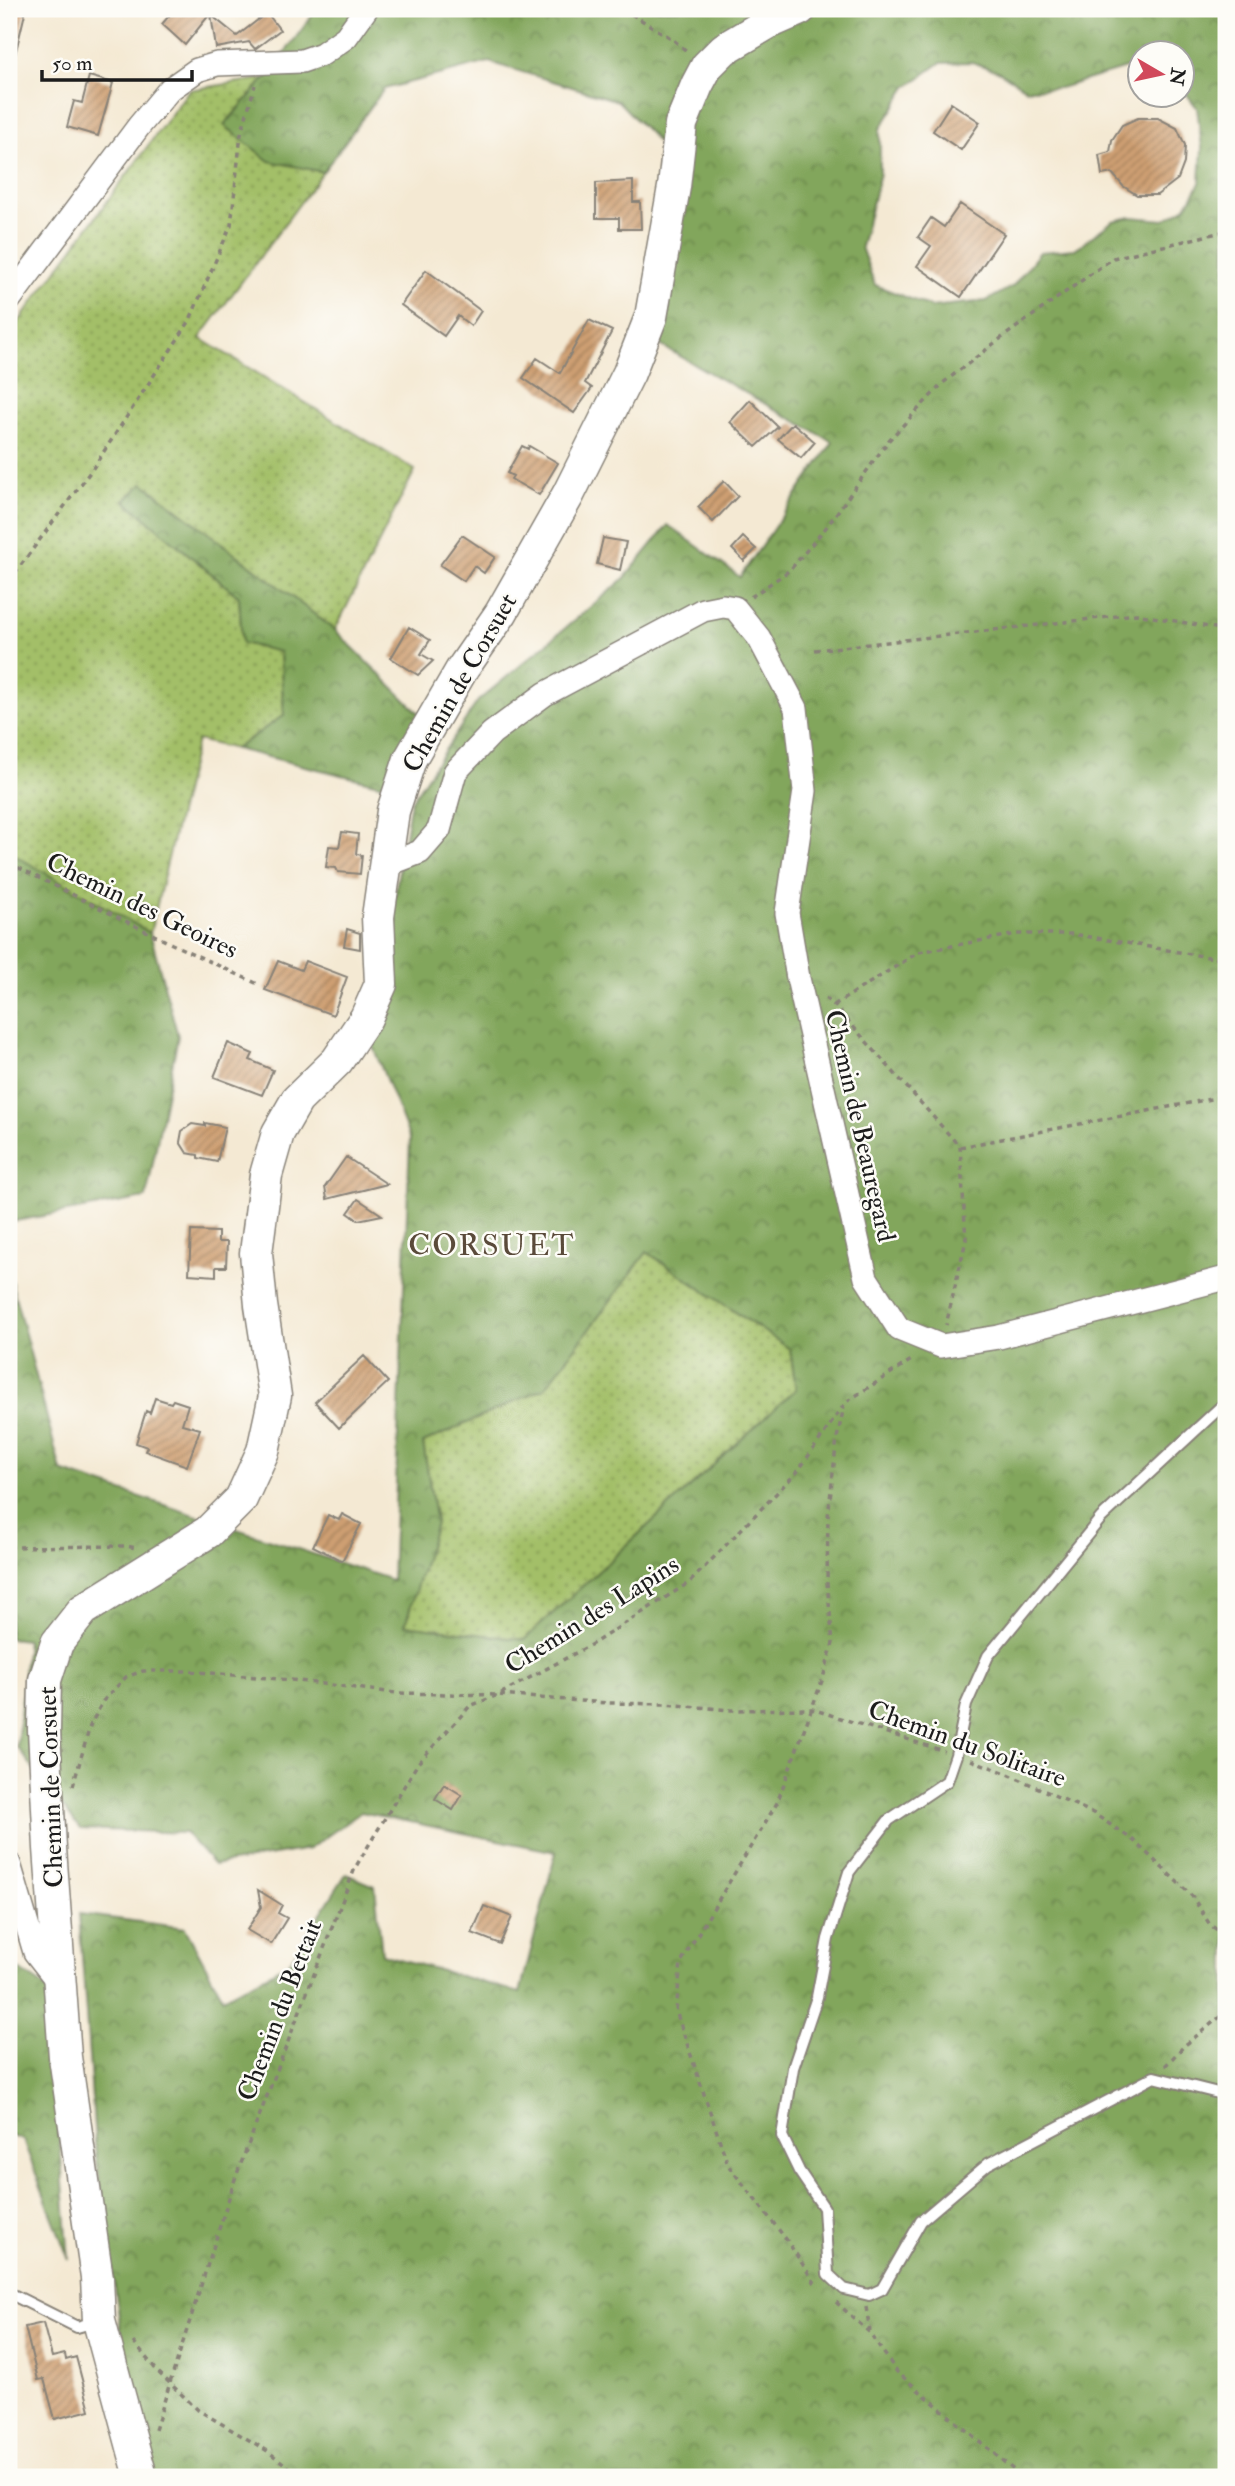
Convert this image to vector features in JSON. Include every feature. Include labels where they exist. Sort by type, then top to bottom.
[{"type":"street","points":[[9,300],[139,126],[170,89],[197,70],[217,64],[302,61],[322,54],[346,37],[366,9]]},
{"type":"street","name":"Chemin de Corsuet","points":[[141,2477],[99,2321],[97,2278],[65,2057],[46,1756],[46,1680],[57,1643],[83,1610],[208,1532],[241,1499],[263,1451],[275,1396],[256,1253],[266,1175],[278,1133],[297,1100],[337,1061],[366,1017],[381,984],[378,917],[393,811],[410,759],[461,671],[501,613],[562,507],[629,373],[651,317],[674,187],[681,124],[707,66],[724,49],[768,23],[800,9]]},
{"type":"street","points":[[386,865],[421,852],[439,830],[456,772],[492,733],[545,694],[703,610],[723,606],[735,608]]},
{"type":"street","name":"Chemin de Beauregard","points":[[735,608],[759,638],[796,708],[805,791],[788,913],[799,978],[866,1278],[899,1329],[942,1346]]},
{"type":"street","points":[[942,1346],[999,1337],[1226,1278]]},
{"type":"street","points":[[9,1864],[35,1952],[60,1983]]},
{"type":"lane","points":[[1226,1402],[1101,1518],[988,1656],[966,1705],[956,1755],[947,1782],[889,1820],[849,1872],[828,1940],[817,1997],[793,2068],[782,2136],[799,2171],[824,2208],[828,2274],[844,2289],[869,2295],[882,2289],[921,2221],[988,2164],[1154,2077],[1226,2095]]},
{"type":"lane","points":[[9,2293],[77,2327],[99,2321]]},
{"type":"path","points":[[623,9],[671,38],[707,66]]},
{"type":"path","points":[[9,581],[93,468],[189,322],[231,225],[241,134],[261,62]]},
{"type":"path","points":[[735,608],[790,570],[828,525],[889,440],[943,383],[996,342],[1113,258],[1226,231]]},
{"type":"path","points":[[815,650],[1136,614],[1226,630]]},
{"type":"path","name":"Chemin des Geoires","points":[[9,863],[258,984]]},
{"type":"path","points":[[834,1005],[919,953],[1017,933],[1073,934],[1226,960]]},
{"type":"path","points":[[799,978],[834,1005],[960,1147],[966,1240],[942,1346]]},
{"type":"path","points":[[960,1147],[1226,1096]]},
{"type":"path","name":"Chemin des Lapins","points":[[70,1796],[90,1726],[103,1700],[126,1677],[143,1671],[187,1671],[396,1693],[498,1695],[594,1643],[690,1582],[799,1471],[846,1402],[903,1363],[942,1346]]},
{"type":"path","points":[[811,1709],[833,1643],[827,1583],[828,1517],[837,1438],[846,1402]]},
{"type":"path","points":[[9,1547],[126,1546],[149,1550],[162,1563]]},
{"type":"path","name":"Chemin du Solitaire","points":[[498,1695],[731,1710],[811,1709],[956,1755],[1051,1793],[1093,1814],[1133,1840],[1192,1896],[1210,1925],[1226,1936]]},
{"type":"path","name":"Chemin du Bettait","points":[[302,2477],[266,2450],[198,2410],[169,2382],[235,2179],[355,1868],[418,1763],[470,1706],[498,1695]]},
{"type":"path","points":[[1154,2077],[1184,2046],[1226,2012]]},
{"type":"path","points":[[869,2295],[866,2307],[870,2333]]},
{"type":"green space","points":[[317,9],[1226,9],[1226,2477],[142,2477],[96,2156],[79,1914],[185,1928],[223,1998],[289,1963],[346,1874],[375,1886],[382,1954],[520,1993],[556,1852],[361,1812],[309,1849],[214,1865],[185,1833],[80,1829],[17,1747],[27,1640],[9,1638],[9,1273],[61,1471],[392,1580],[410,1139],[370,1039],[411,801],[478,701],[624,579],[668,525],[740,577],[833,442],[644,336],[677,162],[618,101],[489,62],[384,89],[323,172],[269,161],[224,125],[266,78]],"holes":[[[1126,38],[1196,38],[1197,108],[1202,148],[1200,183],[1186,207],[1164,220],[1131,217],[1113,221],[1075,249],[1040,252],[1013,286],[986,301],[931,307],[875,285],[861,247],[880,173],[880,129],[907,87],[940,63],[972,62],[998,71],[1027,89],[1060,88],[1126,68]],[[647,1252],[790,1349],[796,1389],[524,1640],[405,1625],[436,1523],[423,1443],[545,1388]]]},
{"type":"green space","points":[[266,78],[224,125],[269,160],[323,172],[200,338],[415,470],[335,630],[143,484],[125,500],[239,597],[242,643],[280,652],[284,715],[235,749],[197,740],[150,933],[9,852],[9,335],[189,90]]},
{"type":"green space","points":[[143,483],[335,630],[423,717],[383,785],[235,749],[284,715],[280,652],[242,643],[239,597],[125,501]]},
{"type":"green space","points":[[9,852],[150,933],[178,1036],[146,1198],[9,1222]]},
{"type":"green space","points":[[647,1252],[790,1349],[796,1389],[524,1640],[404,1625],[436,1523],[423,1443],[545,1388]]},
{"type":"green space","points":[[9,1963],[48,1989],[69,2260],[23,2140],[9,2135]]},
{"type":"building","points":[[9,9],[26,9],[15,55],[9,54]]},
{"type":"building","points":[[175,9],[214,9],[185,45],[162,24]]},
{"type":"building","points":[[267,13],[280,30],[255,49],[249,42],[216,48],[211,15],[237,36]]},
{"type":"building","points":[[89,76],[113,83],[98,136],[67,127],[74,101],[82,103]]},
{"type":"building","points":[[951,103],[980,122],[961,150],[933,131]]},
{"type":"building","points":[[1138,118],[1158,118],[1177,128],[1185,145],[1184,163],[1178,179],[1157,195],[1137,195],[1123,186],[1112,173],[1102,175],[1099,155],[1110,152],[1112,140],[1122,125]]},
{"type":"building","points":[[633,181],[633,202],[640,202],[641,229],[619,229],[619,218],[596,218],[596,183]]},
{"type":"building","points":[[960,204],[1004,234],[961,297],[917,266],[931,246],[918,237],[931,218],[944,227]]},
{"type":"building","points":[[426,270],[481,311],[471,326],[458,316],[444,336],[401,305]]},
{"type":"building","points":[[589,320],[612,331],[585,383],[592,388],[574,413],[523,378],[537,358],[560,373]]},
{"type":"building","points":[[750,400],[778,427],[756,447],[730,422]]},
{"type":"building","points":[[793,423],[815,442],[801,458],[778,439]]},
{"type":"building","points":[[522,446],[528,449],[529,446],[558,463],[539,495],[511,479],[513,476],[507,473]]},
{"type":"building","points":[[724,481],[738,496],[713,522],[698,507]]},
{"type":"building","points":[[462,535],[495,557],[484,573],[474,566],[464,581],[440,565]]},
{"type":"building","points":[[743,537],[756,549],[744,561],[732,549]]},
{"type":"building","points":[[603,538],[626,542],[620,570],[597,564]]},
{"type":"building","points":[[409,627],[430,640],[421,654],[433,661],[418,675],[391,658]]},
{"type":"building","points":[[342,832],[358,834],[356,854],[362,855],[360,874],[338,872],[336,868],[326,867],[329,846],[339,847]]},
{"type":"building","points":[[347,929],[360,933],[360,949],[344,946]]},
{"type":"building","points":[[278,961],[301,970],[305,961],[347,977],[333,1015],[265,990]]},
{"type":"building","points":[[228,1043],[253,1054],[250,1060],[273,1070],[262,1095],[214,1077]]},
{"type":"building","points":[[205,1123],[225,1127],[217,1162],[187,1153],[180,1142],[182,1131],[192,1124],[205,1126]]},
{"type":"building","points":[[346,1157],[387,1184],[327,1199],[325,1187]]},
{"type":"building","points":[[358,1199],[382,1215],[358,1220],[348,1213]]},
{"type":"building","points":[[191,1231],[218,1232],[218,1242],[227,1242],[226,1267],[216,1267],[216,1276],[189,1274]]},
{"type":"building","points":[[364,1356],[388,1382],[339,1428],[315,1402]]},
{"type":"building","points":[[155,1398],[188,1405],[182,1424],[200,1429],[187,1466],[145,1451],[147,1447],[136,1443],[146,1411],[150,1413]]},
{"type":"building","points":[[342,1514],[361,1524],[342,1561],[313,1546],[328,1515],[339,1520]]},
{"type":"building","points":[[444,1784],[462,1795],[453,1810],[435,1799]]},
{"type":"building","points":[[258,1890],[282,1905],[278,1913],[287,1918],[271,1944],[247,1930],[261,1907]]},
{"type":"building","points":[[484,1906],[512,1917],[500,1944],[472,1933]]},
{"type":"building","points":[[43,2323],[52,2357],[65,2354],[66,2360],[76,2357],[90,2410],[55,2419],[44,2379],[38,2380],[25,2327]]},
{"type":"district","name":"CORSUET","points":[[492,1245]]}]
